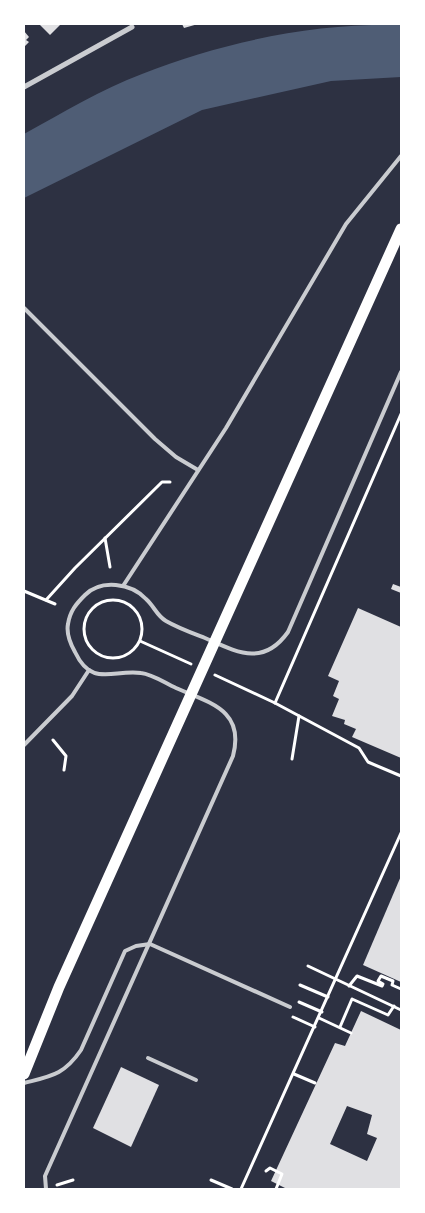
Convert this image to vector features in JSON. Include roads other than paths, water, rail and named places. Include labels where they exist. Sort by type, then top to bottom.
[{"type":"main road","points":[[24,1074],[59,987],[401,230]]},
{"type":"street","points":[[24,87],[132,27]]},
{"type":"lane","points":[[123,586],[226,428],[346,224],[401,156]]},
{"type":"lane","points":[[24,308],[155,439],[176,457],[198,470]]},
{"type":"lane","points":[[46,1189],[46,1176],[49,1167],[233,756],[236,733],[232,722],[217,706],[142,673],[105,676],[89,670],[80,662],[68,639],[67,624],[73,607],[88,591],[104,585],[123,586],[145,597],[165,621],[241,654],[265,652],[282,640],[288,632],[401,372]]},
{"type":"lane","points":[[24,745],[72,696],[89,670]]},
{"type":"lane","points":[[24,1083],[55,1076],[70,1065],[81,1050],[126,951],[136,946],[150,944],[290,1007]]},
{"type":"lane","points":[[148,1058],[196,1080]]},
{"type":"water","points":[[401,25],[401,77],[331,81],[202,110],[24,198],[24,134],[112,87],[173,63],[236,44],[302,31],[335,27]]}]
